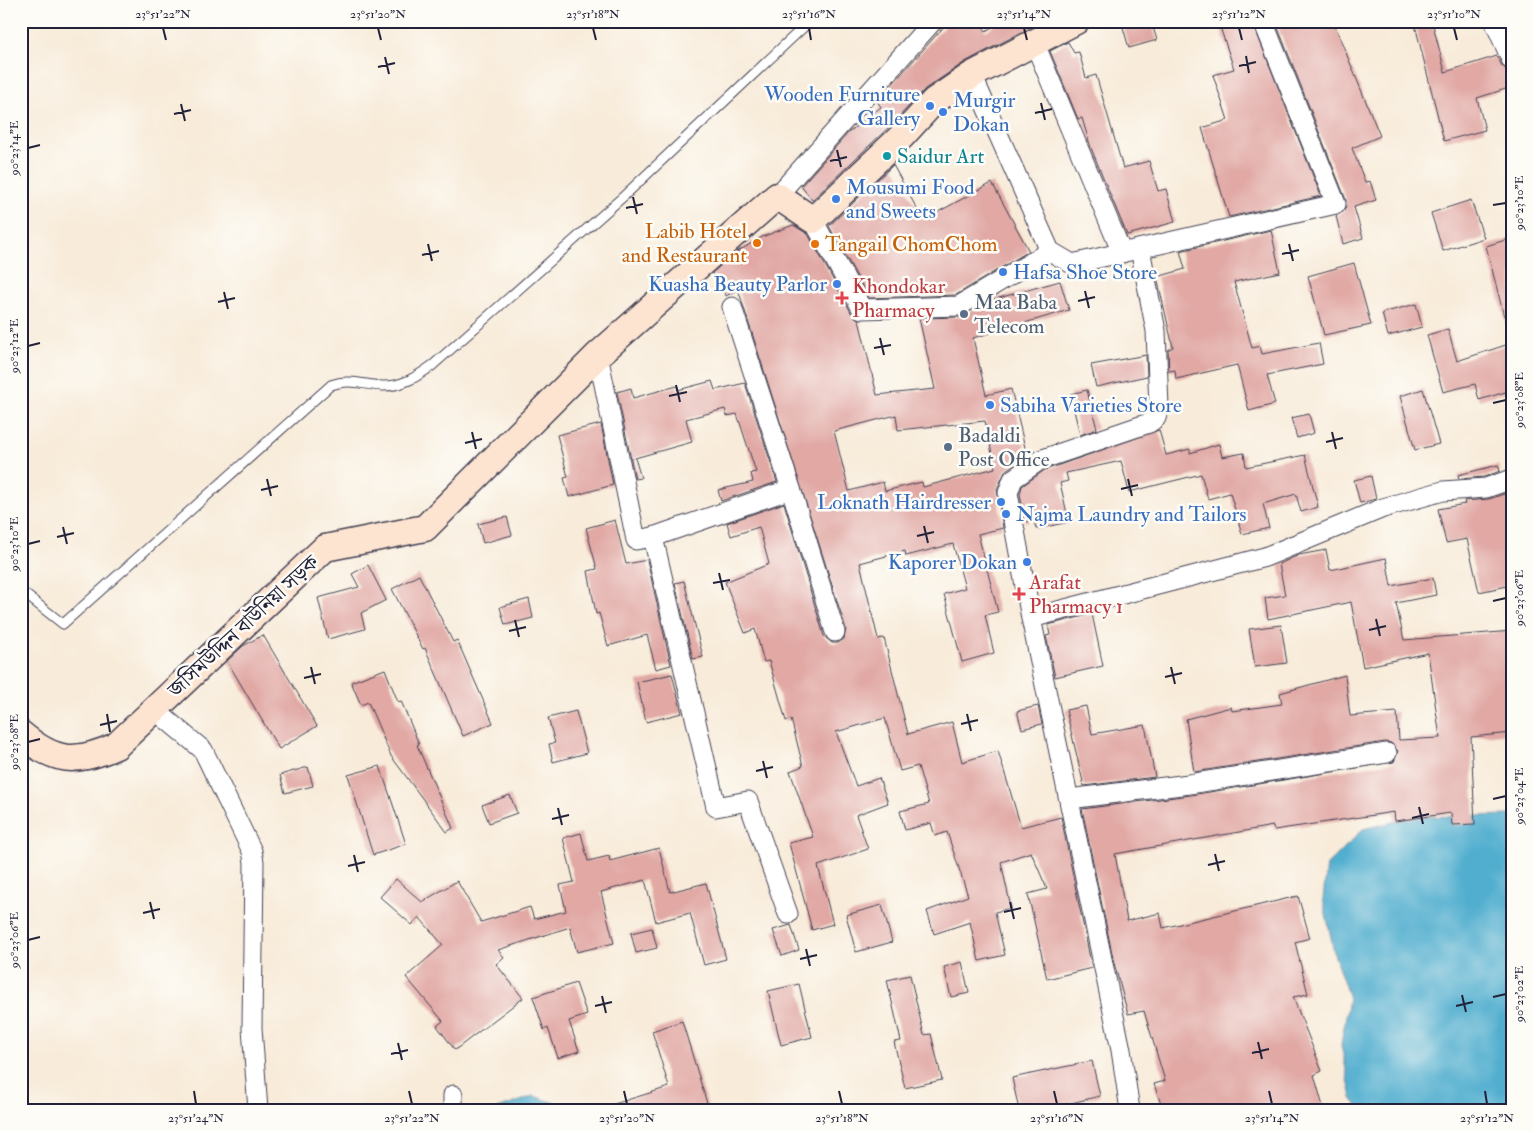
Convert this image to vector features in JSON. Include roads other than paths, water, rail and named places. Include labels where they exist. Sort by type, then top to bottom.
[{"type":"street","points":[[934,21],[777,196],[813,220],[862,309],[959,306],[1050,251]]},
{"type":"street","points":[[813,220],[902,136],[934,101],[972,76],[1076,21]]},
{"type":"street","points":[[972,76],[1050,251],[1072,264],[1336,204],[1263,21]]},
{"type":"street","points":[[1494,21],[1512,61]]},
{"type":"street","points":[[1035,44],[1131,251],[1156,331],[1160,407],[1156,418],[1149,423],[1040,460],[1013,479],[1008,493],[1031,618],[1121,1050],[1130,1110]]},
{"type":"street","name":"জসিমউদ্দিন বাউনিয়া সড়ক","points":[[21,734],[38,748],[56,756],[71,758],[92,756],[116,746],[326,548],[425,528],[598,355],[777,196]]},
{"type":"street","points":[[732,307],[835,632]]},
{"type":"street","points":[[598,355],[636,540],[653,537],[791,489]]},
{"type":"street","points":[[1031,618],[1265,557],[1383,508],[1443,491],[1486,488],[1512,479]]},
{"type":"street","points":[[653,537],[716,807],[748,801],[788,914]]},
{"type":"street","points":[[154,710],[203,750],[252,851],[254,862],[252,1028],[258,1110]]},
{"type":"street","points":[[1069,799],[1189,784],[1386,753]]},
{"type":"lane","points":[[21,591],[63,624],[331,385],[348,381],[384,386],[397,384],[414,378],[433,365],[625,195],[810,21]]},
{"type":"water","points":[[1512,815],[1512,1110],[1361,1110],[1352,1098],[1341,1045],[1349,998],[1335,957],[1323,899],[1327,865],[1363,829],[1415,817]]},
{"type":"water","points":[[534,1096],[567,1107],[568,1110],[495,1110]]},
{"type":"place","name":"Wooden Furniture Gallery","points":[[930,106]]},
{"type":"place","name":"Murgir Dokan","points":[[943,112]]},
{"type":"place","name":"Saidur Art","points":[[887,156]]},
{"type":"place","name":"Mousumi Food and Sweets","points":[[836,199]]},
{"type":"place","name":"Labib Hotel and Restaurant","points":[[757,243]]},
{"type":"place","name":"Tangail ChomChom","points":[[815,244]]},
{"type":"place","name":"Hafsa Shoe Store","points":[[1003,272]]},
{"type":"place","name":"Kuasha Beauty Parlor","points":[[837,284]]},
{"type":"place","name":"Khondokar Pharmacy","points":[[842,298]]},
{"type":"place","name":"Maa Baba Telecom","points":[[964,314]]},
{"type":"place","name":"Sabiha Varieties Store","points":[[990,405]]},
{"type":"place","name":"Badaldi Post Office","points":[[948,447]]},
{"type":"place","name":"Loknath Hairdresser","points":[[1001,502]]},
{"type":"place","name":"Najma Laundry and Tailors","points":[[1006,514]]},
{"type":"place","name":"Kaporer Dokan","points":[[1027,562]]},
{"type":"place","name":"Arafat Pharmacy 1","points":[[1019,594]]}]
